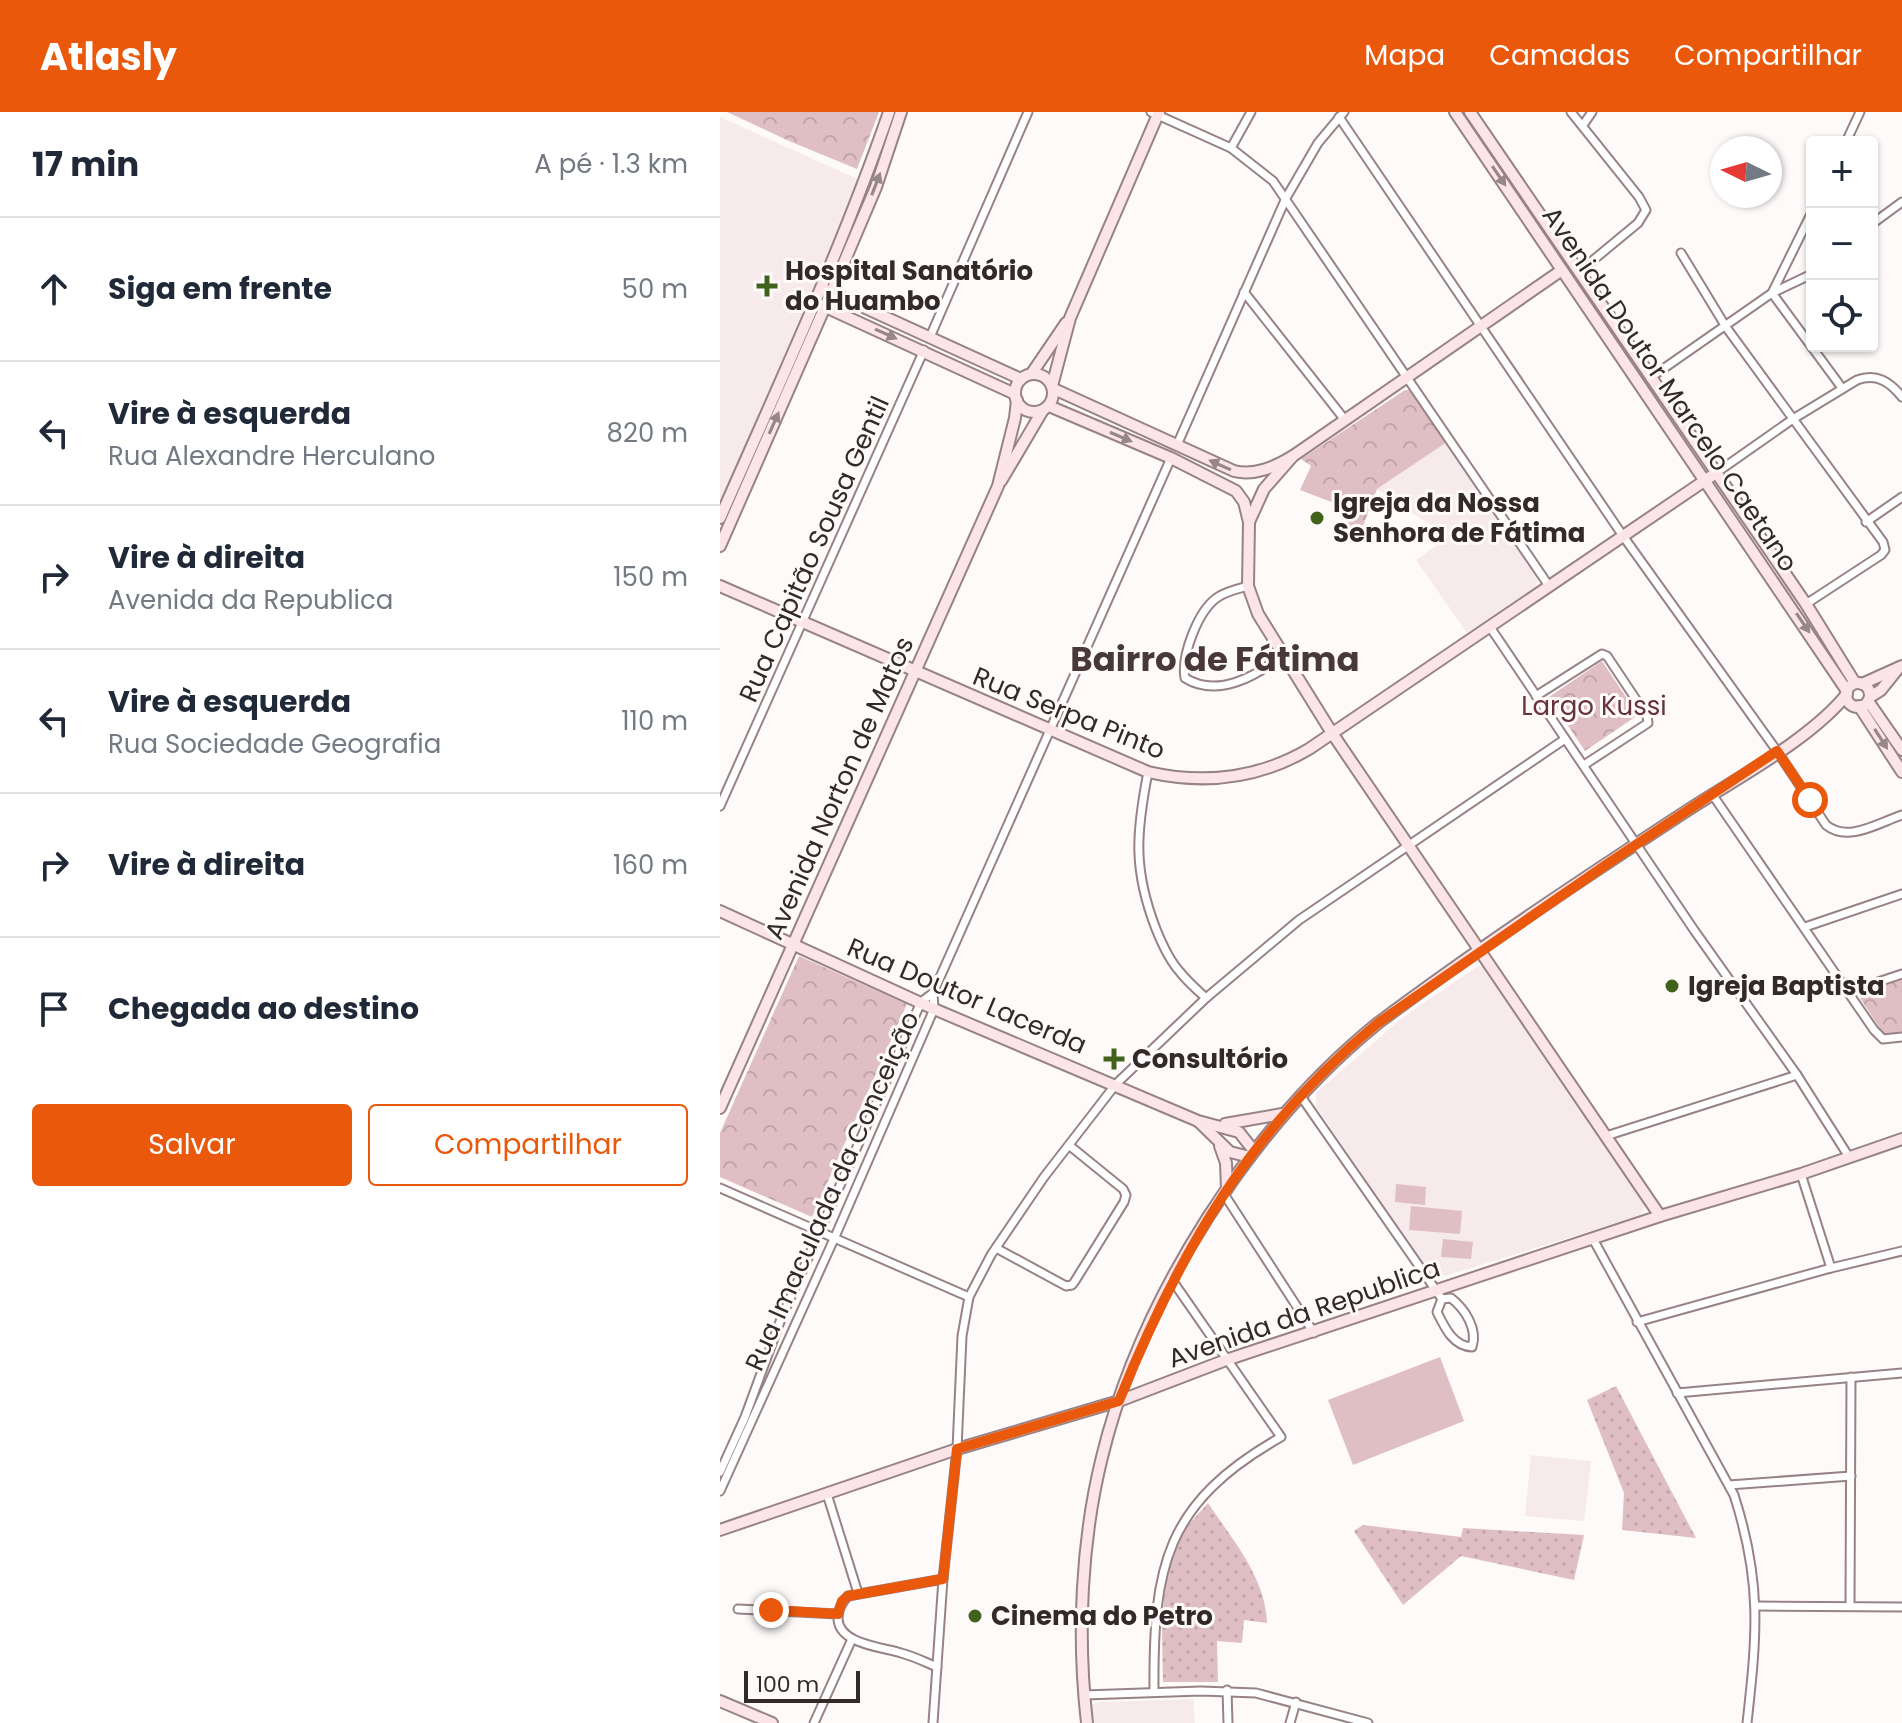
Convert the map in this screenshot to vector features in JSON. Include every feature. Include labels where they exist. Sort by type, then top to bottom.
[{"type":"street","points":[[826,290],[889,112]]},
{"type":"street","points":[[720,546],[723,522],[891,144],[901,112]]},
{"type":"street","points":[[930,337],[1028,112]]},
{"type":"street","points":[[1231,148],[1251,112]]},
{"type":"street","name":"Avenida Doutor Marcelo Caetano","points":[[1455,112],[1705,480],[1853,688]]},
{"type":"street","name":"Avenida Doutor Marcelo Caetano","points":[[1470,112],[1806,604],[1853,688],[1849,702],[1863,703],[1902,750]]},
{"type":"street","points":[[1571,112],[1646,210],[1638,223],[1580,271]]},
{"type":"street","points":[[1583,125],[1592,112]]},
{"type":"street","points":[[1849,136],[1860,112]]},
{"type":"street","points":[[1046,408],[1070,318],[1156,113],[1231,148],[1258,168],[1286,198],[1549,586]]},
{"type":"street","points":[[1177,445],[1286,198],[1318,143],[1342,115],[1480,327],[1826,825],[1834,832],[1849,833],[1902,815]]},
{"type":"street","points":[[880,139],[891,144]]},
{"type":"street","points":[[1878,220],[1902,202]]},
{"type":"street","points":[[1772,293],[1806,224]]},
{"type":"street","points":[[1681,253],[1726,327],[1883,542],[1885,550],[1881,555],[1806,604]]},
{"type":"street","points":[[1032,373],[1042,375],[1053,388],[1243,473],[1264,470],[1293,456],[1562,270]]},
{"type":"street","points":[[1650,378],[1772,293],[1806,277]]},
{"type":"street","points":[[826,290],[1021,379]]},
{"type":"street","points":[[1244,292],[1345,420]]},
{"type":"street","points":[[1772,293],[1842,388]]},
{"type":"street","points":[[820,304],[924,350],[1016,397],[1028,411],[1046,408],[1171,458],[1236,491],[1244,502],[1249,522],[1248,586],[1258,614],[1332,733],[1660,1216]]},
{"type":"street","points":[[1016,397],[1021,379],[1032,373],[1070,318]]},
{"type":"street","name":"Rua Capitão Sousa Gentil","points":[[720,806],[924,350]]},
{"type":"street","points":[[1716,473],[1793,419],[1842,388],[1868,376],[1888,382],[1902,397]]},
{"type":"street","name":"Avenida Norton de Matos","points":[[998,486],[1015,418],[1016,397]]},
{"type":"street","name":"Avenida Norton de Matos","points":[[720,1108],[998,486],[1046,408]]},
{"type":"street","points":[[1249,522],[1264,489],[1293,456]]},
{"type":"street","name":"Rua Imaculada da Conceição","points":[[720,1491],[934,1009],[933,993],[1171,458]]},
{"type":"street","name":"Rua Serpa Pinto","points":[[720,586],[1148,772],[1202,780],[1244,776],[1292,759],[1716,473]]},
{"type":"street","points":[[1866,522],[1902,497]]},
{"type":"street","points":[[1248,586],[1228,591],[1214,599],[1206,610],[1189,643],[1183,667],[1185,678],[1205,687],[1239,682],[1282,655]]},
{"type":"street","points":[[1490,627],[1736,991],[1797,1075],[1849,1157]]},
{"type":"street","points":[[1536,696],[1599,655],[1607,656],[1647,716],[1648,723],[1584,765]]},
{"type":"street","points":[[1087,1723],[1083,1634],[1087,1554],[1102,1457],[1119,1401],[1172,1280],[1226,1191],[1282,1114],[1368,1032],[1479,951],[1777,751],[1833,710],[1853,688],[1900,667]]},
{"type":"street","points":[[1833,710],[1863,703],[1881,690],[1900,667]]},
{"type":"street","name":"Avenida Doutor Marcelo Caetano","points":[[1853,688],[1868,689],[1863,703],[1902,772]]},
{"type":"street","points":[[933,1723],[943,1579],[957,1449],[958,1374],[969,1297],[996,1248],[1044,1177],[1116,1084],[1206,998],[1299,920],[1565,739]]},
{"type":"street","points":[[1148,772],[1140,814],[1138,867],[1141,882],[1162,943],[1178,971],[1206,998]]},
{"type":"street","points":[[1712,794],[1879,1037],[1890,1040],[1902,1037]]},
{"type":"street","points":[[1805,927],[1902,894]]},
{"type":"street","name":"Rua Doutor Lacerda","points":[[720,911],[934,1009],[1198,1121],[1243,1134],[1252,1154],[1230,1152],[1198,1121]]},
{"type":"street","points":[[1848,992],[1902,974]]},
{"type":"street","name":"Rua Imaculada da Conceição","points":[[720,1472],[745,1417],[781,1319],[847,1168],[921,1002],[933,993]]},
{"type":"street","points":[[1606,1136],[1797,1075]]},
{"type":"street","points":[[885,1084],[898,1090]]},
{"type":"street","points":[[1300,1095],[1439,1295],[1451,1298],[1462,1311],[1476,1336],[1472,1347],[1455,1342],[1448,1331],[1437,1312],[1439,1295]]},
{"type":"street","points":[[1218,1126],[1282,1114]]},
{"type":"street","points":[[1216,1137],[1224,1156],[1226,1191],[1314,1333]]},
{"type":"street","name":"Avenida da Republica","points":[[720,1530],[957,1449],[1119,1401],[1226,1360],[1439,1295],[1660,1216],[1801,1174],[1902,1139]]},
{"type":"street","points":[[996,1248],[1066,1286],[1075,1281],[1126,1195],[1123,1189],[1070,1146]]},
{"type":"street","points":[[847,1168],[862,1173]]},
{"type":"street","points":[[1801,1174],[1831,1268]]},
{"type":"street","points":[[720,1188],[969,1297]]},
{"type":"street","points":[[1593,1239],[1729,1485],[1747,1537],[1756,1606],[1747,1723]]},
{"type":"street","points":[[1637,1322],[1831,1268],[1901,1254]]},
{"type":"street","points":[[1154,1692],[1155,1629],[1160,1582],[1175,1537],[1196,1504],[1223,1475],[1281,1437],[1172,1280]]},
{"type":"street","points":[[781,1319],[794,1325]]},
{"type":"street","points":[[1677,1393],[1902,1373]]},
{"type":"street","points":[[1850,1606],[1851,1377]]},
{"type":"street","points":[[1729,1485],[1851,1476]]},
{"type":"street","points":[[827,1494],[858,1593]]},
{"type":"street","points":[[937,1667],[904,1653],[852,1639],[839,1625],[838,1614],[842,1601],[858,1593],[943,1579]]},
{"type":"street","points":[[1756,1606],[1902,1607]]},
{"type":"street","points":[[738,1609],[838,1614]]},
{"type":"street","points":[[814,1723],[852,1639]]},
{"type":"street","points":[[1084,1695],[1227,1690],[1296,1702],[1340,1718],[1368,1723]]},
{"type":"street","points":[[1227,1690],[1228,1723]]},
{"type":"street","points":[[720,1701],[772,1723]]},
{"type":"street","points":[[1290,1723],[1296,1702]]},
{"type":"shaded area","name":"Hospital Sanatório do Huambo","points":[[720,117],[860,180],[720,503]]},
{"type":"shaded area","points":[[1447,442],[1538,577],[1535,589],[1467,633],[1416,560],[1448,537],[1377,489]]},
{"type":"shaded area","points":[[1478,966],[1484,967],[1646,1203],[1640,1216],[1438,1278],[1430,1275],[1316,1106],[1316,1093],[1402,1018]]},
{"type":"shaded area","points":[[1531,1455],[1591,1461],[1584,1521],[1525,1516]]},
{"type":"shaded area","points":[[1193,1699],[1195,1723],[1092,1723],[1093,1704],[1099,1702]]},
{"type":"green space","points":[[727,112],[879,112],[857,169]]},
{"type":"green space","points":[[1405,390],[1412,390],[1447,442],[1377,489],[1358,539],[1344,533],[1347,508],[1300,490],[1311,466],[1301,459]]},
{"type":"green space","name":"Largo Kussi","points":[[1602,661],[1638,715],[1585,751],[1549,697]]},
{"type":"green space","points":[[799,956],[907,1004],[812,1217],[720,1177],[720,1133]]},
{"type":"green space","points":[[1902,979],[1902,1033],[1886,1038],[1860,998],[1863,991]]},
{"type":"green space","points":[[1396,1184],[1426,1187],[1425,1205],[1395,1202]]},
{"type":"green space","points":[[1411,1206],[1462,1211],[1460,1234],[1409,1230]]},
{"type":"green space","points":[[1443,1239],[1473,1242],[1471,1259],[1441,1257]]},
{"type":"green space","points":[[1440,1357],[1464,1421],[1353,1465],[1328,1400]]},
{"type":"green space","points":[[1616,1386],[1696,1538],[1622,1530],[1624,1493],[1587,1400]]},
{"type":"green space","points":[[1208,1503],[1254,1575],[1261,1590],[1267,1623],[1244,1620],[1242,1643],[1217,1641],[1218,1682],[1163,1682],[1163,1608],[1168,1572],[1183,1533]]},
{"type":"green space","points":[[1363,1525],[1461,1537],[1463,1528],[1584,1535],[1574,1580],[1461,1556],[1403,1605],[1354,1531]]},
{"type":"place","name":"Hospital Sanatório do Huambo","points":[[767,286]]},
{"type":"place","name":"Igreja da Nossa Senhora de Fátima","points":[[1317,518]]},
{"type":"place","name":"Igreja Baptista","points":[[1672,986]]},
{"type":"place","name":"Consultório","points":[[1114,1059]]},
{"type":"place","name":"Cinema do Petro","points":[[975,1616]]},
{"type":"district","name":"Bairro de Fátima","points":[[1215,659]]},
{"type":"route","points":[[771,1610],[838,1614],[842,1601],[848,1596],[943,1579],[957,1449],[1119,1401],[1164,1295],[1224,1194],[1282,1114],[1346,1049],[1378,1023],[1777,751],[1810,800]]}]
